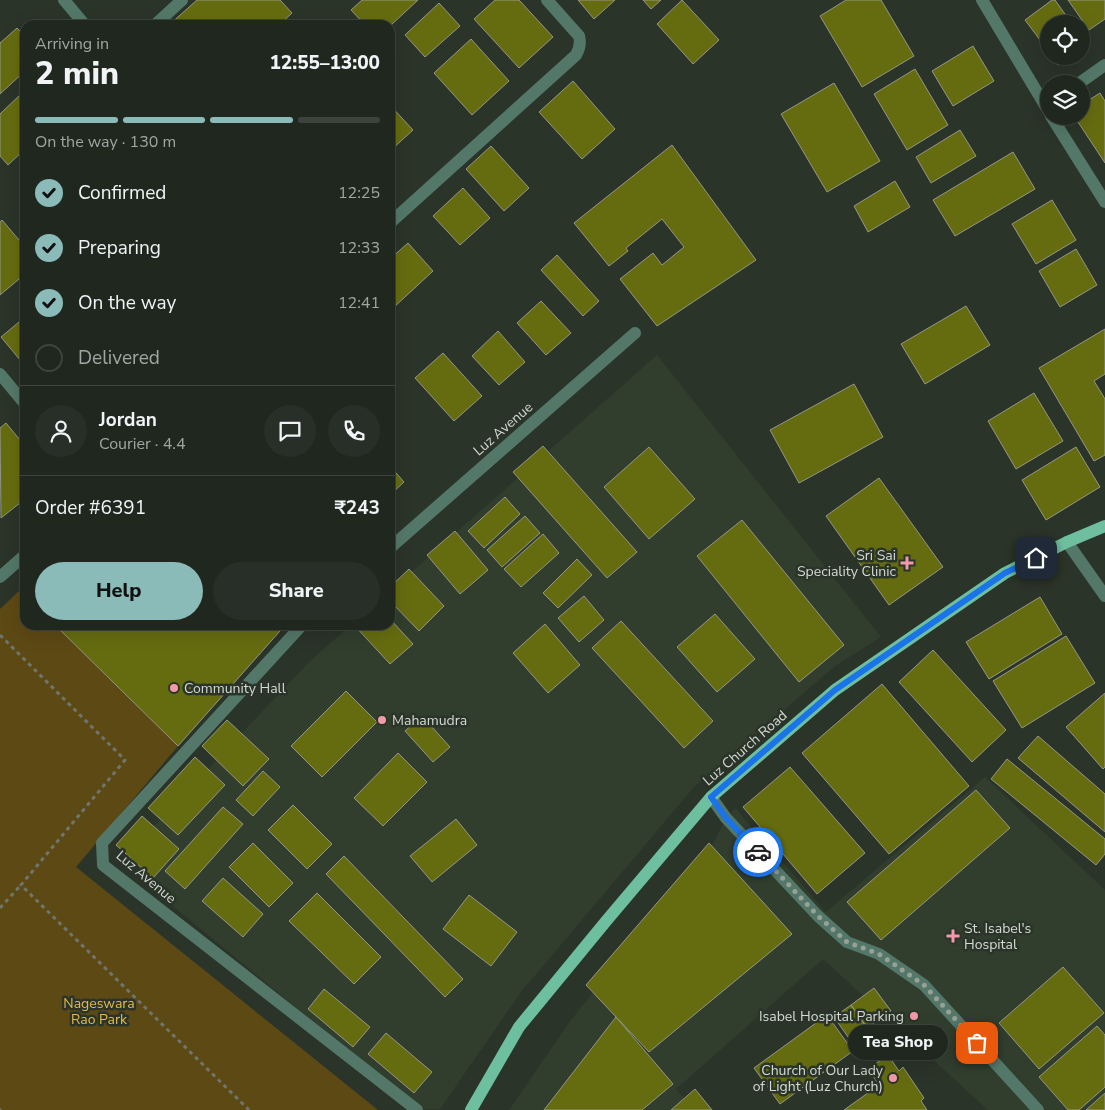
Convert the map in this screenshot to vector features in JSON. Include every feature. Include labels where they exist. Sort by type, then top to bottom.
[{"type":"main road","name":"Luz Church Road","points":[[471,1110],[519,1027],[613,912],[711,797],[835,690],[1005,573],[1067,542],[1105,526]]},
{"type":"street","points":[[64,0],[81,20]]},
{"type":"street","points":[[160,20],[182,0]]},
{"type":"street","points":[[395,218],[576,55],[580,49],[579,36],[548,0]]},
{"type":"street","points":[[982,0],[1040,97]]},
{"type":"street","points":[[1090,76],[1105,65]]},
{"type":"street","points":[[1057,125],[1105,202]]},
{"type":"street","name":"Luz Avenue","points":[[395,544],[635,333]]},
{"type":"street","points":[[0,374],[20,398]]},
{"type":"street","points":[[1067,542],[1105,596]]},
{"type":"street","points":[[0,577],[20,559]]},
{"type":"street","name":"Luz Avenue","points":[[295,630],[102,843],[103,866],[417,1110]]},
{"type":"street","points":[[711,797],[726,818],[818,916],[847,942],[879,954],[924,985],[1038,1110]]},
{"type":"path","points":[[0,908],[21,885]]},
{"type":"shaded area","points":[[657,355],[881,637],[835,666],[694,787],[521,992],[440,1109],[419,1109],[138,877],[143,838],[309,662],[345,630],[395,630],[395,587]]},
{"type":"shaded area","name":"St. Isabel's Hospital","points":[[985,777],[1105,890],[1105,1110],[988,1110],[823,959],[676,1089],[695,1110],[509,1110],[571,1020],[714,842],[726,818],[735,808],[826,912]]},
{"type":"green space","name":"Nageswara Rao Park","points":[[20,590],[20,630],[60,630],[178,746],[76,867],[378,1110],[0,1110],[0,609]]},
{"type":"building","points":[[197,0],[280,0],[292,13],[284,20],[175,20]]},
{"type":"building","points":[[362,0],[418,0],[395,21],[360,20],[351,10]]},
{"type":"building","points":[[495,0],[519,0],[553,37],[519,68],[474,19]]},
{"type":"building","points":[[578,0],[615,0],[594,19]]},
{"type":"building","points":[[643,0],[661,0],[651,9]]},
{"type":"building","points":[[682,0],[719,40],[693,64],[657,24]]},
{"type":"building","points":[[846,0],[881,0],[914,56],[862,87],[820,16]]},
{"type":"building","points":[[1052,0],[1055,0],[1066,15],[1040,15],[1040,40],[1025,20]]},
{"type":"building","points":[[1068,0],[1105,0],[1105,19],[1090,29],[1090,15],[1078,15]]},
{"type":"building","points":[[439,3],[460,26],[425,57],[405,35]]},
{"type":"building","points":[[17,28],[20,31],[20,76],[0,94],[0,43]]},
{"type":"building","points":[[471,39],[509,81],[472,115],[434,73]]},
{"type":"building","points":[[973,46],[994,81],[953,106],[932,71]]},
{"type":"building","points":[[915,69],[948,125],[907,150],[874,94]]},
{"type":"building","points":[[573,81],[615,129],[582,159],[539,112]]},
{"type":"building","points":[[834,83],[880,161],[827,192],[781,114]]},
{"type":"building","points":[[1100,93],[1105,101],[1105,163],[1080,125],[1090,125],[1090,99]]},
{"type":"building","points":[[20,95],[20,154],[8,165],[0,156],[0,114]]},
{"type":"building","points":[[395,110],[413,130],[395,146]]},
{"type":"building","points":[[960,130],[976,156],[931,183],[916,157]]},
{"type":"building","points":[[672,145],[756,260],[657,326],[620,279],[653,253],[662,265],[684,247],[662,219],[626,248],[628,251],[609,266],[574,223]]},
{"type":"building","points":[[491,146],[529,188],[504,211],[466,169]]},
{"type":"building","points":[[1013,152],[1035,189],[955,236],[933,200]]},
{"type":"building","points":[[895,181],[910,207],[868,232],[854,206]]},
{"type":"building","points":[[463,188],[490,218],[460,245],[433,216]]},
{"type":"building","points":[[1052,200],[1076,240],[1036,264],[1012,224]]},
{"type":"building","points":[[2,220],[20,241],[20,278],[0,295],[0,222]]},
{"type":"building","points":[[408,243],[433,271],[395,306],[395,255]]},
{"type":"building","points":[[1076,249],[1097,285],[1060,307],[1039,271]]},
{"type":"building","points":[[557,255],[599,301],[583,316],[541,270]]},
{"type":"building","points":[[541,301],[571,333],[546,355],[517,323]]},
{"type":"building","points":[[966,306],[990,345],[925,384],[901,344]]},
{"type":"building","points":[[20,321],[20,360],[1,337]]},
{"type":"building","points":[[1105,329],[1105,374],[1094,381],[1105,399],[1105,455],[1094,461],[1039,368]]},
{"type":"building","points":[[498,331],[525,362],[499,385],[472,356]]},
{"type":"building","points":[[443,353],[482,396],[454,421],[415,378]]},
{"type":"building","points":[[854,384],[883,437],[799,483],[770,430]]},
{"type":"building","points":[[1034,393],[1063,441],[1016,469],[988,421]]},
{"type":"building","points":[[6,423],[20,440],[20,503],[1,518],[0,428]]},
{"type":"building","points":[[543,446],[637,552],[607,578],[513,472]]},
{"type":"building","points":[[649,447],[695,499],[649,539],[604,487]]},
{"type":"building","points":[[1076,447],[1100,487],[1046,520],[1022,480]]},
{"type":"building","points":[[395,472],[404,482],[395,490]]},
{"type":"building","points":[[879,478],[943,567],[889,605],[826,516]]},
{"type":"building","points":[[505,497],[520,514],[484,548],[468,531]]},
{"type":"building","points":[[525,516],[540,533],[502,567],[487,550]]},
{"type":"building","points":[[742,520],[844,645],[799,682],[697,556]]},
{"type":"building","points":[[455,531],[488,570],[460,594],[427,555]]},
{"type":"building","points":[[543,534],[559,553],[521,587],[504,569]]},
{"type":"building","points":[[577,559],[592,575],[558,608],[543,593]]},
{"type":"building","points":[[409,569],[444,606],[419,631],[395,606],[395,582]]},
{"type":"building","points":[[584,596],[604,620],[579,642],[558,618]]},
{"type":"building","points":[[1040,597],[1062,634],[989,679],[966,642]]},
{"type":"building","points":[[715,614],[755,659],[717,692],[677,647]]},
{"type":"building","points":[[621,621],[713,721],[684,748],[592,648]]},
{"type":"building","points":[[395,624],[413,644],[390,664],[359,630],[395,630]]},
{"type":"building","points":[[545,624],[580,665],[548,693],[513,653]]},
{"type":"building","name":"Community Hall","points":[[60,630],[279,630],[178,746]]},
{"type":"building","points":[[1066,636],[1095,683],[1022,728],[993,681]]},
{"type":"building","points":[[933,650],[1006,730],[972,762],[899,682]]},
{"type":"building","points":[[882,684],[969,786],[889,854],[802,753]]},
{"type":"building","points":[[346,691],[377,722],[322,777],[291,746]]},
{"type":"building","points":[[1105,693],[1105,767],[1103,769],[1066,727]]},
{"type":"building","points":[[422,716],[450,747],[433,762],[405,731]]},
{"type":"building","points":[[227,720],[269,759],[243,786],[202,746]]},
{"type":"building","points":[[1038,736],[1105,794],[1105,832],[1018,758]]},
{"type":"building","points":[[398,753],[427,782],[383,826],[354,798]]},
{"type":"building","points":[[195,757],[225,785],[178,835],[148,808]]},
{"type":"building","points":[[1007,759],[1105,839],[1105,854],[1096,865],[991,779]]},
{"type":"building","points":[[790,767],[865,853],[817,894],[743,807]]},
{"type":"building","points":[[263,771],[280,787],[253,816],[236,800]]},
{"type":"building","points":[[976,790],[1010,828],[881,940],[847,902]]},
{"type":"building","points":[[293,805],[332,844],[307,869],[268,830]]},
{"type":"building","points":[[223,807],[243,824],[185,889],[165,871]]},
{"type":"building","points":[[142,816],[179,849],[153,878],[116,845]]},
{"type":"building","points":[[456,819],[477,845],[432,882],[410,856]]},
{"type":"building","points":[[253,843],[293,883],[269,907],[229,867]]},
{"type":"building","points":[[709,843],[792,934],[649,1052],[586,985]]},
{"type":"building","points":[[344,856],[463,979],[445,997],[326,874]]},
{"type":"building","points":[[223,878],[263,914],[243,937],[202,901]]},
{"type":"building","points":[[317,893],[381,957],[354,984],[289,921]]},
{"type":"building","points":[[469,895],[517,932],[491,966],[443,929]]},
{"type":"building","points":[[1063,967],[1104,1013],[1039,1069],[999,1023]]},
{"type":"building","points":[[874,988],[891,1011],[867,1028],[851,1005]]},
{"type":"building","points":[[324,989],[370,1027],[353,1047],[308,1009]]},
{"type":"building","points":[[851,1005],[865,1025],[848,1037],[834,1017]]},
{"type":"building","points":[[827,1015],[853,1051],[780,1104],[754,1068]]},
{"type":"building","points":[[616,1017],[673,1084],[642,1110],[544,1110]]},
{"type":"building","points":[[1097,1026],[1105,1035],[1105,1087],[1079,1110],[1068,1110],[1039,1077]]},
{"type":"building","points":[[386,1033],[432,1072],[414,1093],[368,1054]]},
{"type":"building","name":"Church of Our Lady of Light (Luz Church)","points":[[888,1055],[899,1071],[903,1067],[924,1098],[921,1101],[927,1110],[844,1110],[879,1085],[868,1069]]},
{"type":"building","points":[[695,1089],[712,1110],[671,1110]]},
{"type":"building","points":[[1105,1093],[1105,1110],[1086,1110]]},
{"type":"way so far","points":[[758,852],[818,916],[847,942],[879,954],[924,985],[977,1043]]},
{"type":"place","name":"Sri Sai Speciality Clinic","points":[[907,563]]},
{"type":"place","name":"Community Hall","points":[[174,688]]},
{"type":"place","name":"Mahamudra","points":[[382,720]]},
{"type":"place","name":"St. Isabel's Hospital","points":[[953,936]]},
{"type":"place","name":"Isabel Hospital Parking","points":[[914,1016]]},
{"type":"place","name":"Tea Shop","points":[[977,1043]]},
{"type":"place","name":"Church of Our Lady of Light (Luz Church)","points":[[893,1078]]},
{"type":"route","points":[[758,852],[726,818],[711,797],[835,690],[1005,573],[1036,558]]}]
